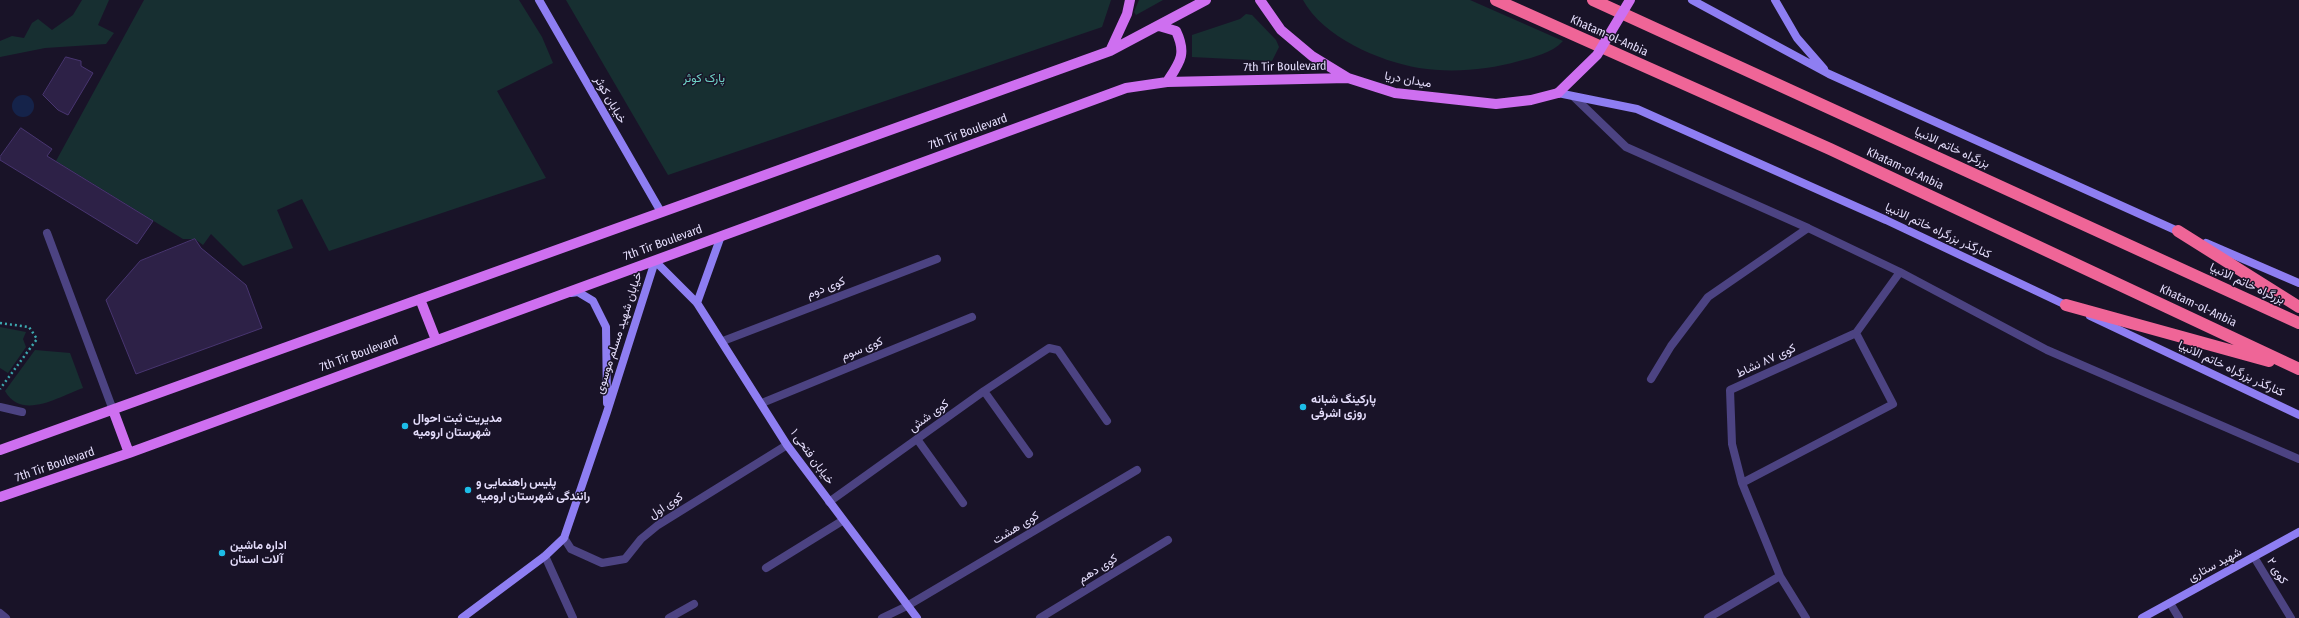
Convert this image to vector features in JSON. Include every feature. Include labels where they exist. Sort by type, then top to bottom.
[{"type":"highway","name":"Khatam-ol-Anbia","points":[[1496,0],[1830,149],[2299,369]]},
{"type":"highway","name":"بزرگراه خاتم الانبیا","points":[[1593,0],[2299,323]]},
{"type":"highway","points":[[2178,231],[2299,307]]},
{"type":"highway","points":[[2066,305],[2299,369]]},
{"type":"main road","name":"خیابان کوثر","points":[[539,0],[661,212]]},
{"type":"main road","points":[[1110,50],[1127,14],[1130,0]]},
{"type":"main road","points":[[0,450],[1110,50],[1159,26],[1206,0]]},
{"type":"main road","name":"میدان دریا","points":[[1260,0],[1281,30],[1312,56],[1348,78],[1394,93],[1496,104],[1531,100],[1558,92]]},
{"type":"main road","points":[[1558,92],[1597,55],[1630,0]]},
{"type":"main road","points":[[1692,0],[1829,74],[2178,231],[2299,283]]},
{"type":"main road","points":[[1775,0],[1797,38],[1829,74]]},
{"type":"main road","points":[[1159,26],[1176,31],[1182,44],[1181,60],[1167,82]]},
{"type":"main road","name":"7th Tir Boulevard","points":[[0,497],[129,453],[1126,88],[1167,82],[1348,78]]},
{"type":"main road","name":"کنارگذر بزرگراه خاتم الانبیا","points":[[1558,92],[1574,97],[1637,109],[1886,220],[2299,415]]},
{"type":"main road","points":[[697,303],[721,236]]},
{"type":"main road","name":"خیابان فتحی ۱","points":[[655,261],[697,303],[762,403],[787,445],[842,521],[917,618]]},
{"type":"main road","name":"خیابان شهید مسلم موسوی","points":[[462,618],[545,556],[564,538],[607,412],[655,261]]},
{"type":"main road","name":"خیابان شهید مسلم موسوی","points":[[549,298],[578,292],[594,301],[606,327],[607,412]]},
{"type":"main road","points":[[420,299],[436,340]]},
{"type":"main road","points":[[113,410],[129,453]]},
{"type":"main road","name":"شهید ستاری","points":[[2142,618],[2299,532]]},
{"type":"street","points":[[1574,97],[1626,147],[1808,228],[1900,272],[2047,350],[2299,460]]},
{"type":"street","points":[[1651,379],[1671,346],[1708,297],[1808,228]]},
{"type":"street","points":[[47,234],[113,410]]},
{"type":"street","name":"کوی دوم","points":[[722,341],[937,259]]},
{"type":"street","name":"کوی ۸۷ نشاط","points":[[1806,618],[1780,576],[1742,483],[1732,444],[1730,390],[1856,333],[1900,272]]},
{"type":"street","name":"کوی سوم","points":[[762,403],[972,317]]},
{"type":"street","points":[[1742,483],[1893,404],[1856,333]]},
{"type":"street","name":"کوی شش","points":[[829,502],[984,391],[1044,351],[1054,347],[1058,350],[1107,421]]},
{"type":"street","points":[[984,391],[1029,454]]},
{"type":"street","points":[[0,407],[22,412]]},
{"type":"street","points":[[917,439],[963,503]]},
{"type":"street","name":"کوی اول","points":[[564,538],[571,549],[602,563],[625,559],[641,539],[658,525],[787,445]]},
{"type":"street","name":"کوی هشت","points":[[882,618],[907,606],[1137,470]]},
{"type":"street","points":[[766,568],[842,521]]},
{"type":"street","name":"کوی دهم","points":[[1040,618],[1168,540]]},
{"type":"street","points":[[545,556],[573,618]]},
{"type":"street","name":"کوی ۲","points":[[2254,557],[2291,618]]},
{"type":"street","points":[[1708,618],[1780,576]]},
{"type":"street","points":[[2170,603],[2179,618]]},
{"type":"street","points":[[669,618],[694,604]]},
{"type":"street","points":[[0,613],[6,618]]},
{"type":"path","points":[[0,323],[29,327],[37,339],[0,389]]},
{"type":"green space","points":[[82,0],[109,0],[98,25],[114,33],[106,44],[45,48],[0,57],[0,41],[12,36],[24,38],[32,23],[38,19],[52,30],[73,15]]},
{"type":"green space","points":[[144,0],[519,0],[542,37],[553,63],[497,91],[546,178],[329,251],[302,199],[277,210],[293,248],[243,266],[211,234],[203,245],[195,239],[183,239],[56,161]]},
{"type":"green space","name":"پارک کوثر","points":[[566,0],[1111,0],[1102,27],[668,175]]},
{"type":"green space","points":[[1139,0],[1163,0],[1136,15],[1134,12]]},
{"type":"green space","points":[[1303,0],[1470,0],[1563,41],[1554,49],[1542,54],[1495,67],[1469,70],[1431,70],[1403,65],[1387,60],[1354,45],[1338,36],[1324,25],[1312,13]]},
{"type":"green space","points":[[1246,14],[1252,15],[1276,40],[1279,47],[1272,61],[1192,57],[1192,35],[1240,19]]},
{"type":"green space","points":[[0,327],[26,332],[23,339],[26,347],[8,373],[0,368]]},
{"type":"green space","points":[[35,350],[70,353],[83,388],[42,404],[21,404],[12,400],[5,391]]},
{"type":"water","points":[[19,95],[27,95],[34,102],[34,110],[27,117],[19,117],[12,110],[12,102]]},
{"type":"building","points":[[66,57],[81,61],[81,66],[93,73],[68,115],[58,110],[43,95]]},
{"type":"building","points":[[21,128],[52,149],[47,156],[153,221],[137,244],[0,160],[0,157]]},
{"type":"building","points":[[195,239],[201,248],[246,285],[262,328],[136,374],[106,300],[140,261]]},
{"type":"place","name":"پارکینگ شبانه روزی اشرفی","points":[[1303,407]]},
{"type":"place","name":"مدیریت ثبت احوال شهرستان ارومیه","points":[[405,426]]},
{"type":"place","name":"پلیس راهنمایی و رانندگی شهرستان ارومیه","points":[[468,490]]},
{"type":"place","name":"اداره ماشین آلات استان","points":[[222,553]]}]
